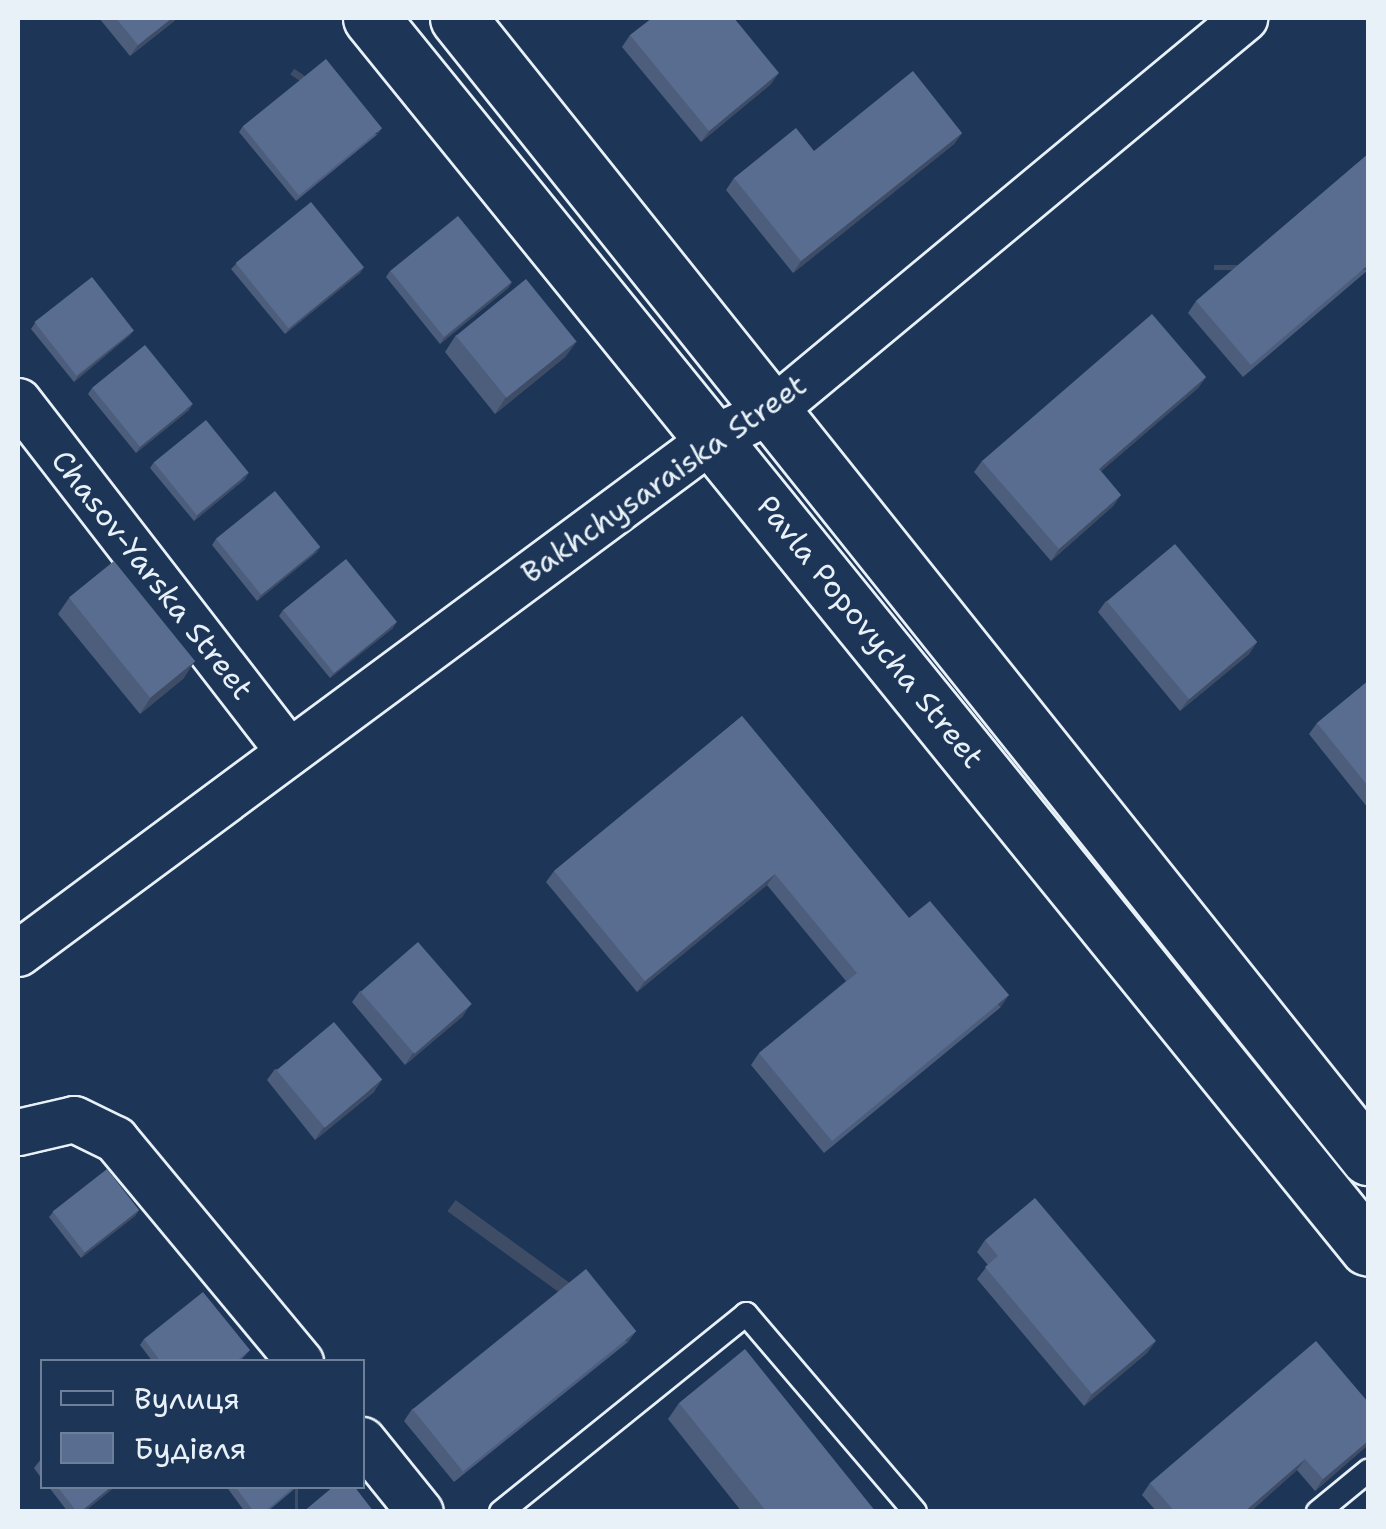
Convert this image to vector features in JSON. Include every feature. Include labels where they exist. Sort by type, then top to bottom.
[{"type":"main road","name":"Pavla Popovycha Street","points":[[370,18],[1368,1248]]},
{"type":"main road","name":"Pavla Popovycha Street","points":[[458,18],[1368,1157]]},
{"type":"street","name":"Bakhchysaraiska Street","points":[[18,953],[287,748],[714,438],[772,410],[1244,18]]},
{"type":"street","name":"Chasov-Yarska Street","points":[[18,401],[287,748]]},
{"type":"street","points":[[18,1132],[74,1119],[115,1139],[298,1359]]},
{"type":"street","points":[[365,1444],[420,1512]]},
{"type":"lane","points":[[501,1512],[746,1314],[915,1512]]},
{"type":"lane","points":[[1318,1512],[1368,1472]]},
{"type":"building","points":[[116,18],[172,18],[138,45]]},
{"type":"building","points":[[652,18],[734,18],[779,73],[709,131],[630,35]]},
{"type":"building","points":[[326,59],[382,128],[299,196],[243,126]]},
{"type":"building","points":[[913,71],[962,133],[801,261],[734,178],[796,128],[814,151]]},
{"type":"building","points":[[1368,154],[1368,265],[1251,365],[1196,301]]},
{"type":"building","points":[[311,202],[364,267],[288,328],[236,263]]},
{"type":"building","points":[[458,216],[511,282],[444,337],[390,271]]},
{"type":"building","points":[[92,277],[134,331],[76,376],[34,322]]},
{"type":"building","points":[[526,279],[576,341],[506,398],[456,336]]},
{"type":"building","points":[[1152,314],[1206,377],[1099,469],[1121,495],[1059,549],[982,461]]},
{"type":"building","points":[[145,345],[193,404],[140,447],[92,388]]},
{"type":"building","points":[[206,420],[249,473],[197,515],[154,462]]},
{"type":"building","points":[[275,491],[320,547],[261,595],[216,539]]},
{"type":"building","points":[[1175,544],[1257,642],[1189,699],[1107,601]]},
{"type":"building","points":[[346,559],[397,622],[334,673],[283,610]]},
{"type":"building","points":[[114,561],[195,661],[150,698],[69,598]]},
{"type":"building","points":[[1368,681],[1368,786],[1317,723]]},
{"type":"building","points":[[742,716],[909,918],[930,901],[1009,995],[832,1141],[759,1053],[857,973],[775,874],[645,981],[554,871]]},
{"type":"building","points":[[418,942],[472,1004],[414,1054],[361,992]]},
{"type":"building","points":[[334,1022],[382,1079],[325,1128],[277,1070]]},
{"type":"building","points":[[107,1169],[139,1210],[85,1252],[53,1211]]},
{"type":"building","points":[[1035,1198],[1156,1341],[1092,1394],[985,1267],[998,1256],[985,1240]]},
{"type":"building","points":[[586,1269],[636,1331],[463,1472],[413,1409]]},
{"type":"building","points":[[203,1292],[250,1350],[239,1359],[159,1359],[144,1339]]},
{"type":"building","points":[[1316,1341],[1368,1402],[1368,1441],[1323,1479],[1305,1459],[1244,1512],[1175,1512],[1150,1483]]},
{"type":"building","points":[[745,1349],[876,1512],[767,1512],[679,1403]]},
{"type":"building","points":[[59,1489],[108,1489],[80,1512]]},
{"type":"building","points":[[237,1489],[291,1489],[264,1512],[254,1512]]},
{"type":"building","points":[[330,1489],[356,1489],[374,1512],[303,1512]]}]
